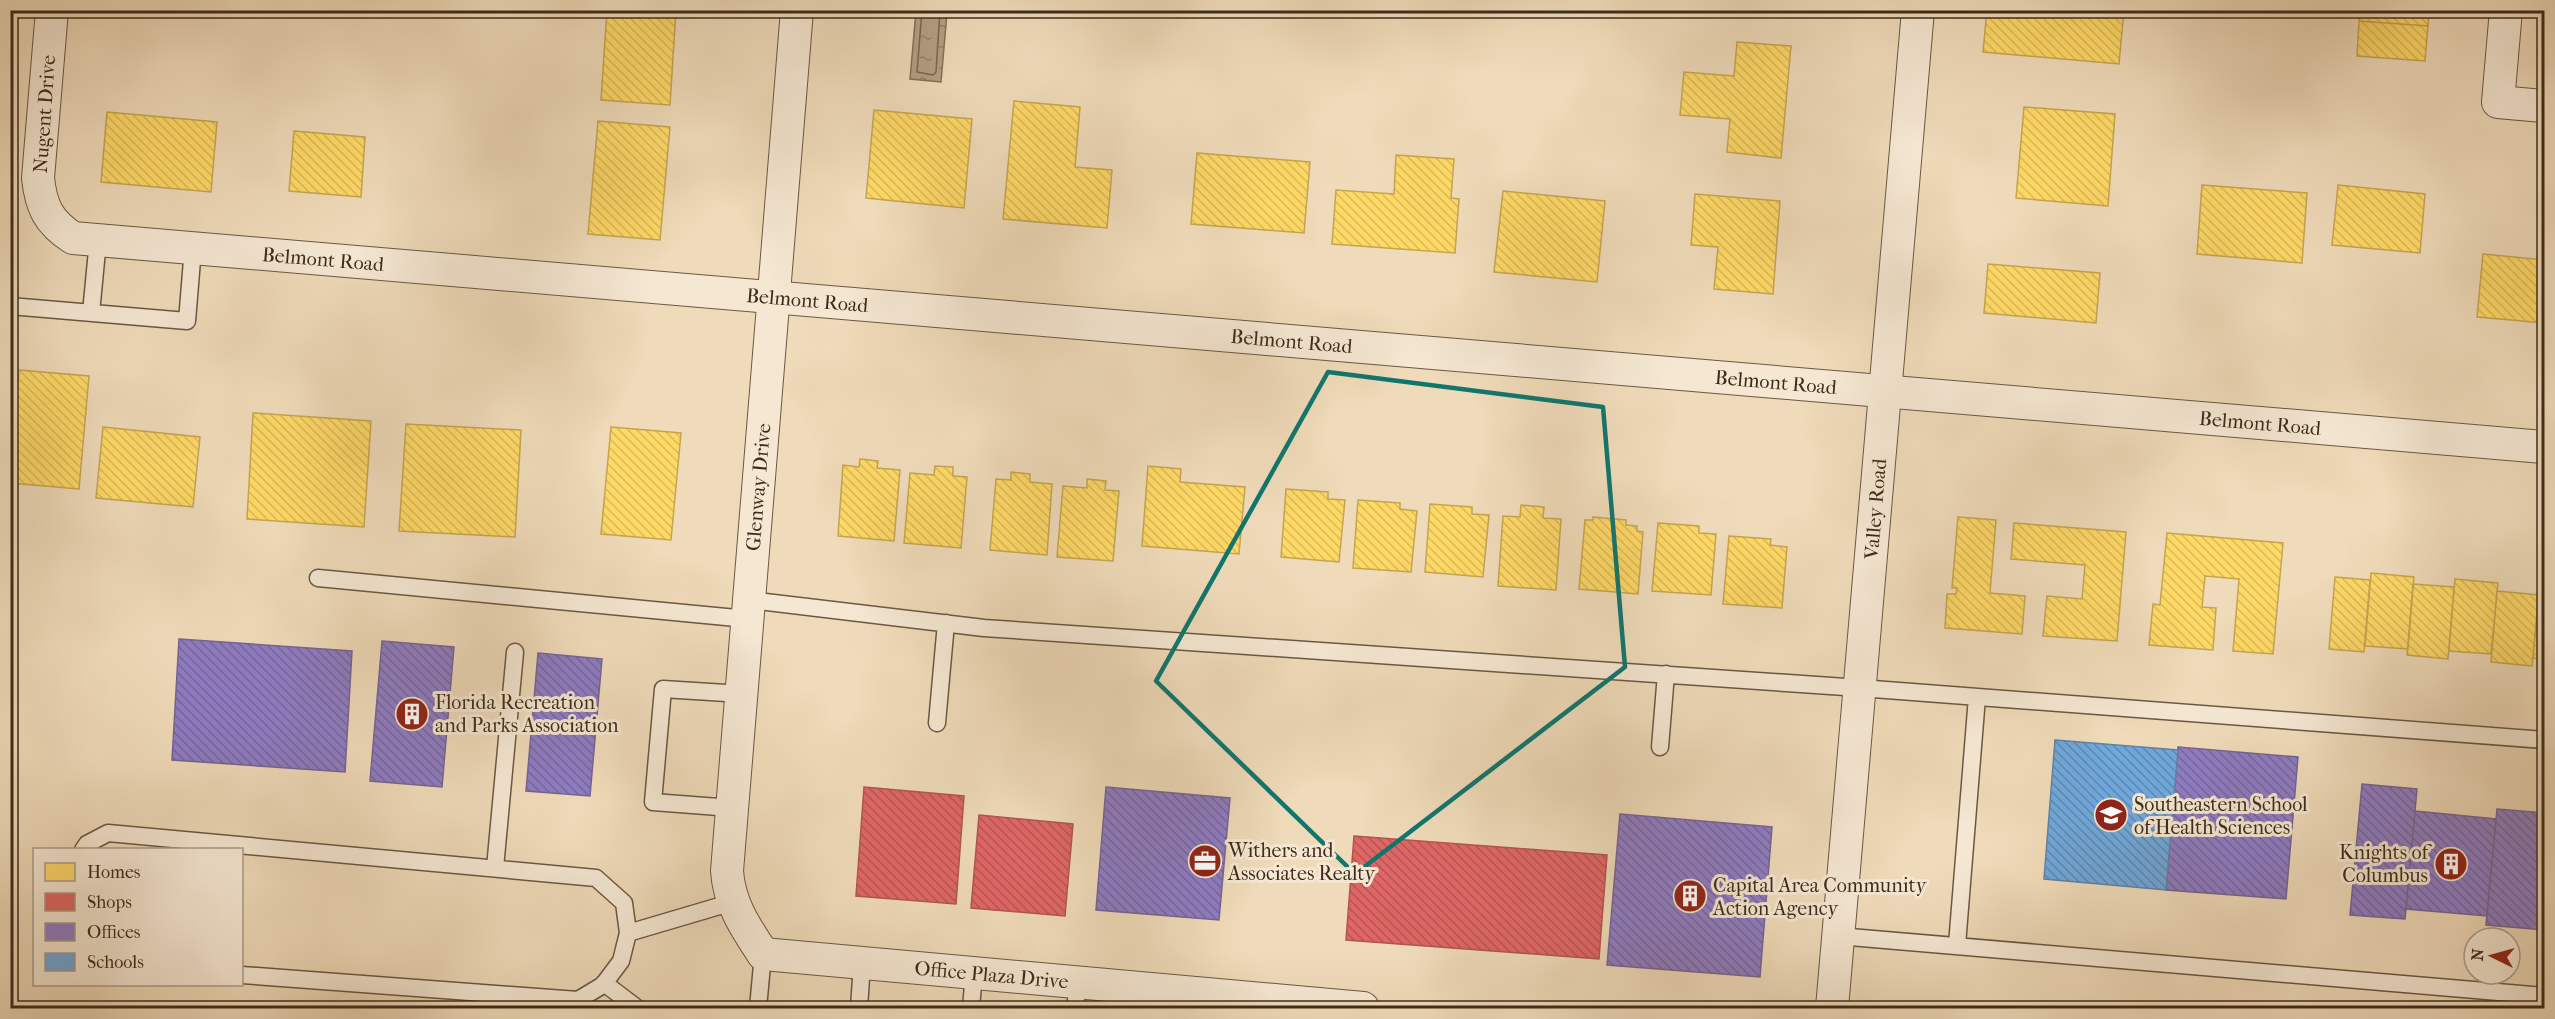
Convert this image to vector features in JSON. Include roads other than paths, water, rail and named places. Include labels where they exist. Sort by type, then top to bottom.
[{"type":"street","name":"Nugent Drive","points":[[48,216],[40,200],[38,178],[52,10]]},
{"type":"street","name":"Glenway Drive","points":[[763,954],[742,923],[728,891],[727,871],[797,10]]},
{"type":"street","name":"Valley Road","points":[[1832,1008],[1918,10]]},
{"type":"street","points":[[2506,10],[2498,102],[2544,106]]},
{"type":"street","name":"Belmont Road","points":[[48,216],[58,228],[73,238],[2544,447]]},
{"type":"street","name":"Office Plaza Drive","points":[[763,954],[974,973],[1076,996],[1364,1008]]},
{"type":"lane","points":[[91,313],[98,240]]},
{"type":"lane","points":[[10,306],[187,321],[193,248]]},
{"type":"lane","points":[[318,578],[1860,687],[2544,740]]},
{"type":"lane","points":[[937,723],[946,623]]},
{"type":"lane","points":[[495,868],[515,652]]},
{"type":"lane","points":[[1660,747],[1666,674]]},
{"type":"lane","points":[[732,808],[653,802],[663,688],[742,694]]},
{"type":"lane","points":[[1957,945],[1977,697]]},
{"type":"lane","points":[[83,848],[108,833],[596,878],[624,903],[628,933],[621,961],[604,983],[578,999],[243,975]]},
{"type":"lane","points":[[628,933],[733,902]]},
{"type":"lane","points":[[1838,936],[2544,996]]},
{"type":"lane","points":[[758,1008],[763,954]]},
{"type":"lane","points":[[858,1008],[862,963]]},
{"type":"lane","points":[[971,1008],[974,973]]},
{"type":"lane","points":[[604,983],[637,1008]]},
{"type":"water","points":[[916,11],[947,13],[941,82],[910,79]]},
{"type":"place","name":"Florida Recreation and Parks Association","points":[[412,714]]},
{"type":"place","name":"Southeastern School of Health Sciences","points":[[2111,815]]},
{"type":"place","name":"Withers and Associates Realty","points":[[1205,861]]},
{"type":"place","name":"Knights of Columbus","points":[[2451,864]]},
{"type":"place","name":"Capital Area Community Action Agency","points":[[1690,896]]}]
